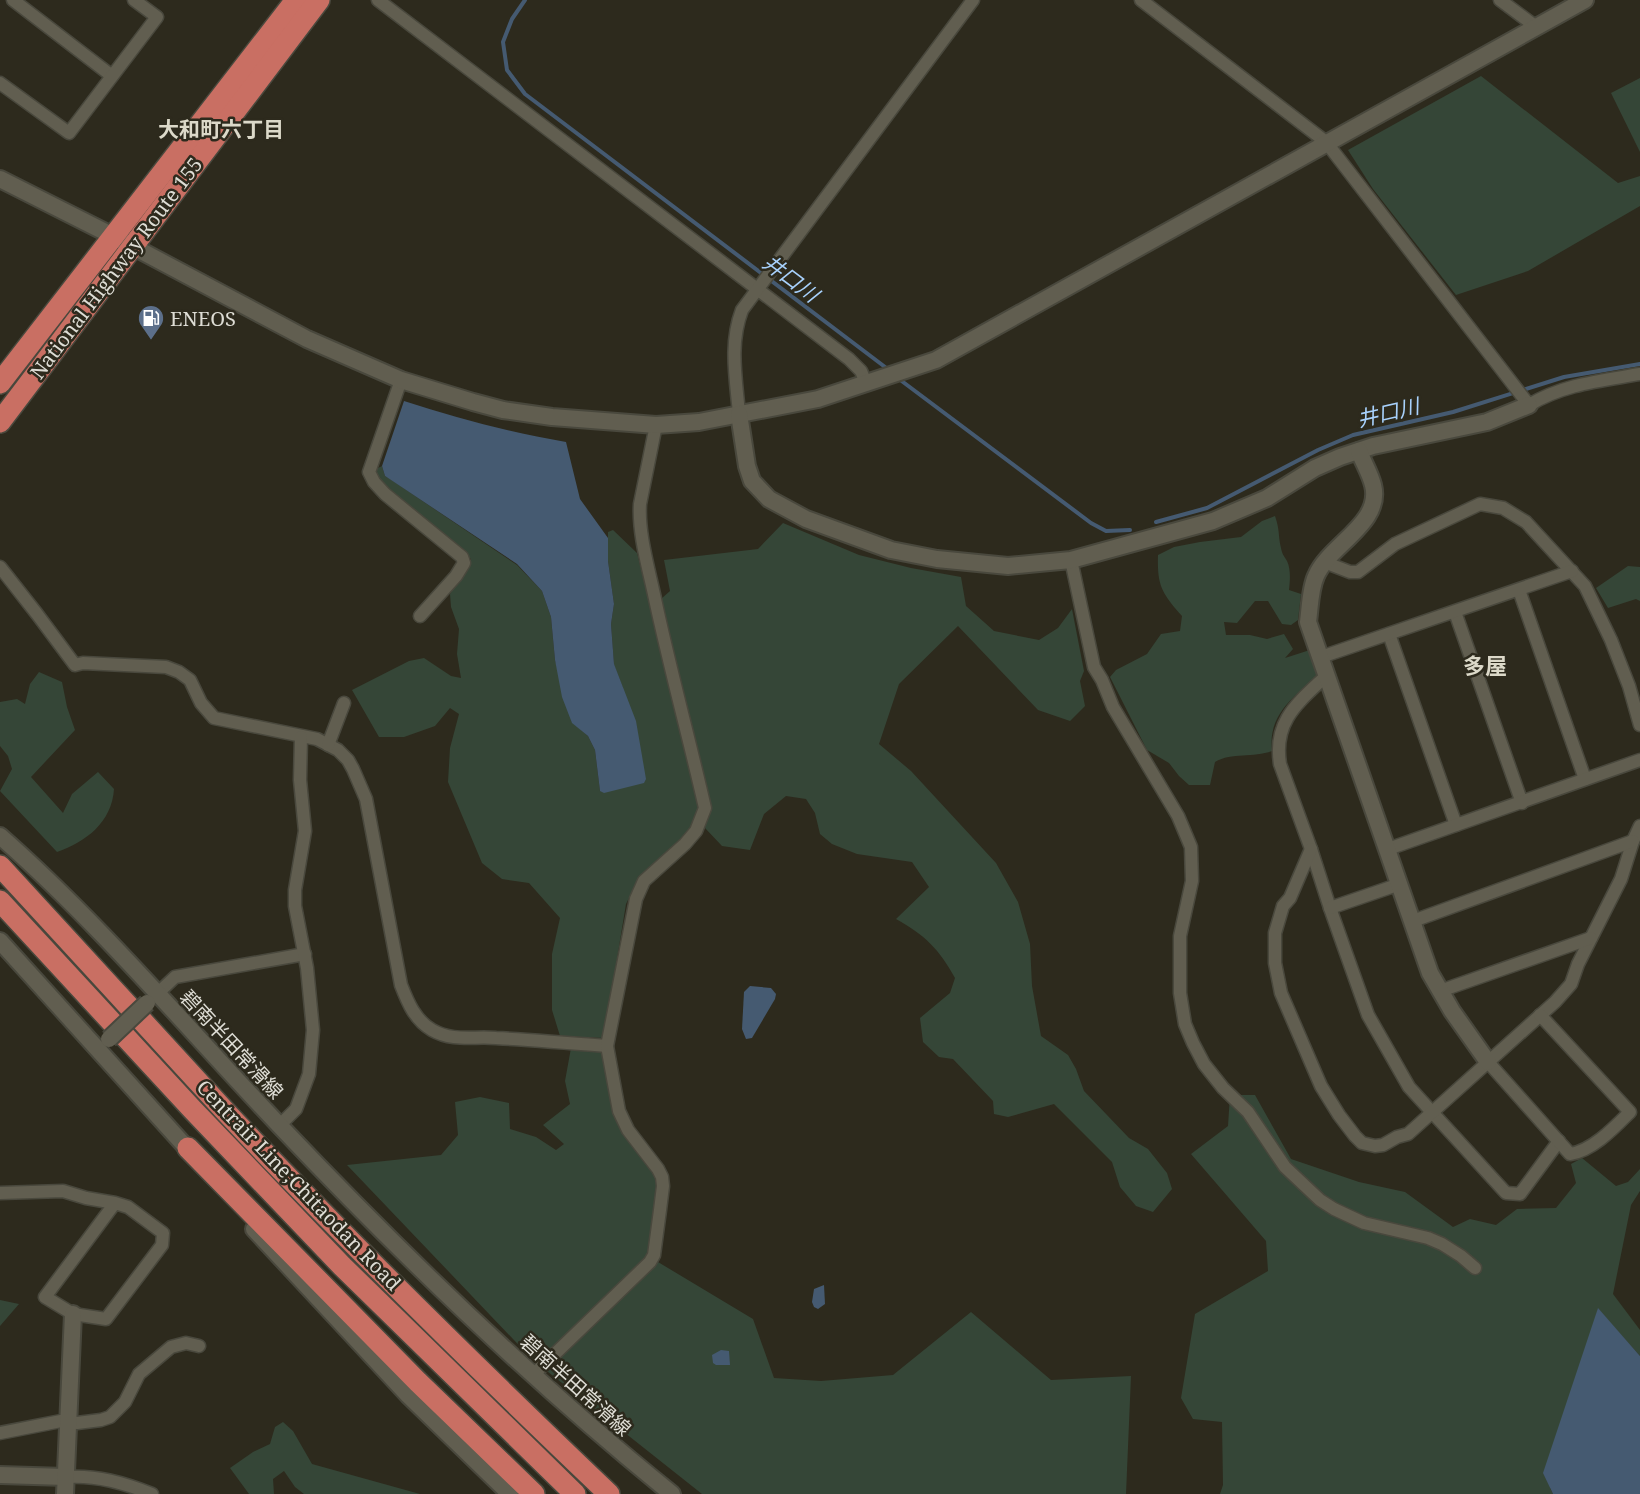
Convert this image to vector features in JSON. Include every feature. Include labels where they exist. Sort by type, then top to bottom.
[{"type":"highway","name":"National Highway Route 155","points":[[0,383],[297,0]]},
{"type":"highway","name":"National Highway Route 155","points":[[0,422],[320,0]]},
{"type":"highway","name":"Centrair Line;Chitaodan Road","points":[[0,866],[224,1110],[322,1212],[609,1494]]},
{"type":"highway","name":"Centrair Line;Chitaodan Road","points":[[0,901],[192,1109],[342,1266],[575,1494]]},
{"type":"highway","points":[[188,1148],[418,1382],[534,1494]]},
{"type":"street","points":[[13,0],[112,76]]},
{"type":"street","points":[[0,83],[69,133],[157,17],[134,0]]},
{"type":"street","points":[[378,0],[849,359],[861,371],[866,383]]},
{"type":"street","points":[[973,0],[742,310],[734,338],[739,414],[747,466],[752,481],[769,498],[806,519],[891,550],[937,559],[1008,566],[1071,560],[1116,549],[1238,512],[1267,498],[1315,468],[1359,450],[1479,424],[1570,386],[1640,374]]},
{"type":"street","points":[[1141,0],[1326,142],[1529,405]]},
{"type":"street","points":[[1500,0],[1535,26]]},
{"type":"street","points":[[0,179],[114,236],[307,339],[401,381],[502,410],[583,420],[656,425],[699,422],[818,399],[936,360],[1585,0]]},
{"type":"street","points":[[401,381],[369,472],[374,482],[385,494],[462,557],[464,563],[456,576],[420,616]]},
{"type":"street","points":[[532,1376],[650,1262],[654,1255],[663,1186],[658,1168],[628,1130],[619,1110],[608,1046],[636,899],[644,881],[696,831],[705,808],[666,646],[640,516],[640,504],[656,425]]},
{"type":"street","points":[[1359,450],[1373,485],[1373,505],[1362,523],[1324,562],[1315,577],[1308,622],[1430,973],[1452,1011],[1488,1062],[1570,1154],[1581,1152],[1619,1124],[1630,1112],[1540,1015]]},
{"type":"street","points":[[1324,562],[1350,572],[1358,572],[1395,544],[1480,504],[1503,508],[1526,522],[1585,586],[1611,640],[1629,686],[1640,725]]},
{"type":"street","points":[[1071,560],[1094,667],[1113,707],[1178,816],[1191,847],[1192,881],[1180,936],[1180,982],[1183,1017],[1198,1054],[1212,1076],[1248,1112],[1285,1167],[1320,1200],[1364,1223],[1428,1238],[1442,1244],[1475,1268]]},
{"type":"street","points":[[0,567],[75,665],[83,663],[166,667],[190,680],[201,703],[214,718],[317,740],[338,750],[348,760],[366,799],[401,985],[410,1008],[432,1030],[449,1037],[469,1039],[492,1038],[608,1046]]},
{"type":"street","points":[[1321,657],[1572,571]]},
{"type":"street","points":[[1519,590],[1585,780]]},
{"type":"street","points":[[1455,612],[1522,803]]},
{"type":"street","points":[[1389,634],[1456,825]]},
{"type":"street","points":[[1327,675],[1292,709],[1282,727],[1278,744],[1280,764],[1368,1015],[1408,1087],[1506,1193],[1520,1194],[1560,1141]]},
{"type":"street","points":[[328,745],[344,703]]},
{"type":"street","points":[[279,1126],[296,1109],[309,1074],[313,1030],[305,954],[295,906],[295,890],[304,831],[300,780],[301,736]]},
{"type":"street","points":[[1388,849],[1640,760]]},
{"type":"street","points":[[1311,849],[1290,898],[1283,906],[1275,933],[1276,971],[1291,1018],[1321,1086],[1362,1143],[1375,1146],[1385,1145],[1397,1137],[1408,1134],[1540,1015],[1571,984],[1621,879],[1640,826]]},
{"type":"street","points":[[0,836],[84,917],[152,998],[175,977],[305,954]]},
{"type":"street","points":[[1413,921],[1633,841]]},
{"type":"street","points":[[1330,908],[1400,884]]},
{"type":"street","points":[[1440,991],[1591,938]]},
{"type":"street","points":[[0,941],[104,1044],[229,1201],[291,1270],[408,1395],[510,1494]]},
{"type":"street","name":"碧南半田常滑線","points":[[104,1044],[152,998],[398,1247],[532,1376],[609,1444],[672,1494]]},
{"type":"street","points":[[0,1193],[63,1191],[115,1203],[128,1207],[162,1233],[162,1245],[106,1319],[73,1314],[45,1297],[115,1203]]},
{"type":"street","points":[[65,1494],[73,1314]]},
{"type":"street","points":[[0,1433],[27,1426],[77,1423],[110,1417],[124,1402],[139,1374],[171,1347],[186,1343],[199,1346]]},
{"type":"street","points":[[0,1475],[102,1478],[152,1494]]},
{"type":"green space","points":[[1481,76],[1618,183],[1640,176],[1640,206],[1528,271],[1456,295],[1373,189],[1348,150]]},
{"type":"green space","points":[[1640,78],[1640,152],[1611,93]]},
{"type":"green space","points":[[382,466],[385,476],[517,565],[542,591],[551,617],[555,660],[572,722],[588,736],[595,750],[600,791],[623,688],[614,665],[611,624],[614,604],[608,561],[608,532],[613,530],[637,553],[700,804],[694,827],[681,842],[639,878],[626,904],[604,1038],[560,1036],[552,1010],[552,954],[560,918],[529,883],[502,879],[482,863],[448,782],[450,748],[459,714],[450,708],[435,726],[404,737],[379,737],[352,690],[409,661],[424,658],[451,676],[461,678],[457,654],[459,629],[451,607],[450,594],[471,559],[378,479],[376,469]]},
{"type":"green space","points":[[1275,516],[1281,550],[1289,568],[1289,590],[1301,594],[1298,620],[1291,625],[1282,624],[1268,601],[1255,601],[1237,623],[1224,622],[1226,635],[1250,635],[1267,639],[1284,634],[1293,649],[1285,658],[1313,649],[1318,675],[1291,699],[1278,717],[1272,738],[1272,751],[1222,759],[1215,762],[1210,785],[1189,785],[1169,763],[1147,750],[1110,677],[1116,670],[1147,654],[1161,634],[1180,631],[1182,616],[1162,588],[1158,555],[1174,547],[1241,537],[1262,521]]},
{"type":"green space","points":[[783,523],[859,555],[961,577],[966,606],[994,631],[1039,640],[1058,628],[1072,609],[1084,671],[1080,681],[1085,706],[1070,721],[1038,710],[958,626],[899,684],[879,744],[911,771],[996,863],[1018,902],[1030,944],[1032,986],[1041,1036],[1068,1055],[1084,1091],[1129,1138],[1148,1149],[1167,1173],[1172,1189],[1153,1212],[1136,1206],[1120,1187],[1112,1162],[1054,1104],[1008,1117],[994,1114],[993,1101],[953,1059],[939,1057],[923,1042],[920,1018],[950,993],[955,978],[930,944],[896,919],[929,887],[912,862],[857,854],[832,844],[820,834],[815,813],[806,799],[786,796],[764,814],[750,850],[722,846],[705,828],[710,808],[661,599],[670,591],[664,560],[758,549]]},
{"type":"green space","points":[[1628,566],[1640,567],[1640,601],[1636,599],[1608,608],[1596,588]]},
{"type":"green space","points":[[39,672],[62,682],[75,730],[31,777],[63,813],[72,794],[98,772],[114,789],[108,811],[96,829],[78,843],[57,852],[0,791],[12,769],[8,756],[0,746],[0,702],[17,699],[25,704],[30,684]]},
{"type":"green space","points":[[571,1048],[604,1052],[611,1105],[622,1131],[660,1182],[648,1256],[753,1319],[774,1378],[821,1381],[893,1375],[971,1312],[1051,1380],[1131,1376],[1126,1494],[702,1494],[533,1360],[347,1165],[441,1155],[458,1135],[455,1102],[480,1097],[509,1103],[510,1129],[536,1137],[556,1150],[564,1144],[543,1125],[570,1104],[565,1081]]},
{"type":"green space","points":[[1230,1095],[1255,1095],[1291,1159],[1359,1182],[1405,1192],[1453,1227],[1470,1219],[1496,1225],[1517,1209],[1556,1208],[1576,1183],[1571,1164],[1582,1158],[1616,1186],[1628,1182],[1640,1169],[1640,1191],[1631,1205],[1613,1294],[1640,1330],[1640,1356],[1598,1309],[1550,1488],[1553,1494],[1220,1494],[1223,1485],[1222,1422],[1193,1419],[1181,1398],[1195,1314],[1268,1271],[1266,1241],[1191,1154],[1228,1126]]},
{"type":"green space","points":[[0,1300],[19,1304],[0,1326]]},
{"type":"green space","points":[[283,1422],[293,1431],[312,1464],[420,1494],[304,1494],[295,1487],[284,1471],[273,1479],[274,1494],[249,1494],[230,1468],[253,1452],[270,1444],[275,1427]]},
{"type":"water","points":[[404,401],[484,424],[566,442],[580,499],[608,538],[608,561],[614,604],[611,624],[614,664],[636,721],[646,779],[644,783],[604,793],[600,791],[595,750],[588,736],[572,723],[562,697],[555,660],[551,617],[542,591],[517,564],[385,476],[382,466]]},
{"type":"water","points":[[750,986],[771,988],[776,994],[752,1038],[746,1039],[742,1029],[744,992]]},
{"type":"water","points":[[824,1285],[825,1304],[818,1309],[812,1302],[814,1289]]},
{"type":"water","points":[[1598,1308],[1640,1356],[1640,1494],[1553,1494],[1543,1473]]},
{"type":"water","points":[[721,1350],[729,1351],[730,1365],[713,1363],[712,1355]]},
{"type":"waterway","name":"井口川","points":[[525,0],[512,19],[503,42],[507,70],[525,94],[889,370]]},
{"type":"waterway","name":"井口川","points":[[1156,522],[1207,508],[1318,450],[1353,435],[1453,412],[1564,377],[1640,364]]},
{"type":"waterway","name":"井口川","points":[[899,379],[1091,523],[1106,531],[1130,530]]},
{"type":"place","name":"ENEOS","points":[[151,341]]},
{"type":"district","name":"大和町六丁目","points":[[221,129]]},
{"type":"district","name":"多屋","points":[[1485,665]]}]
